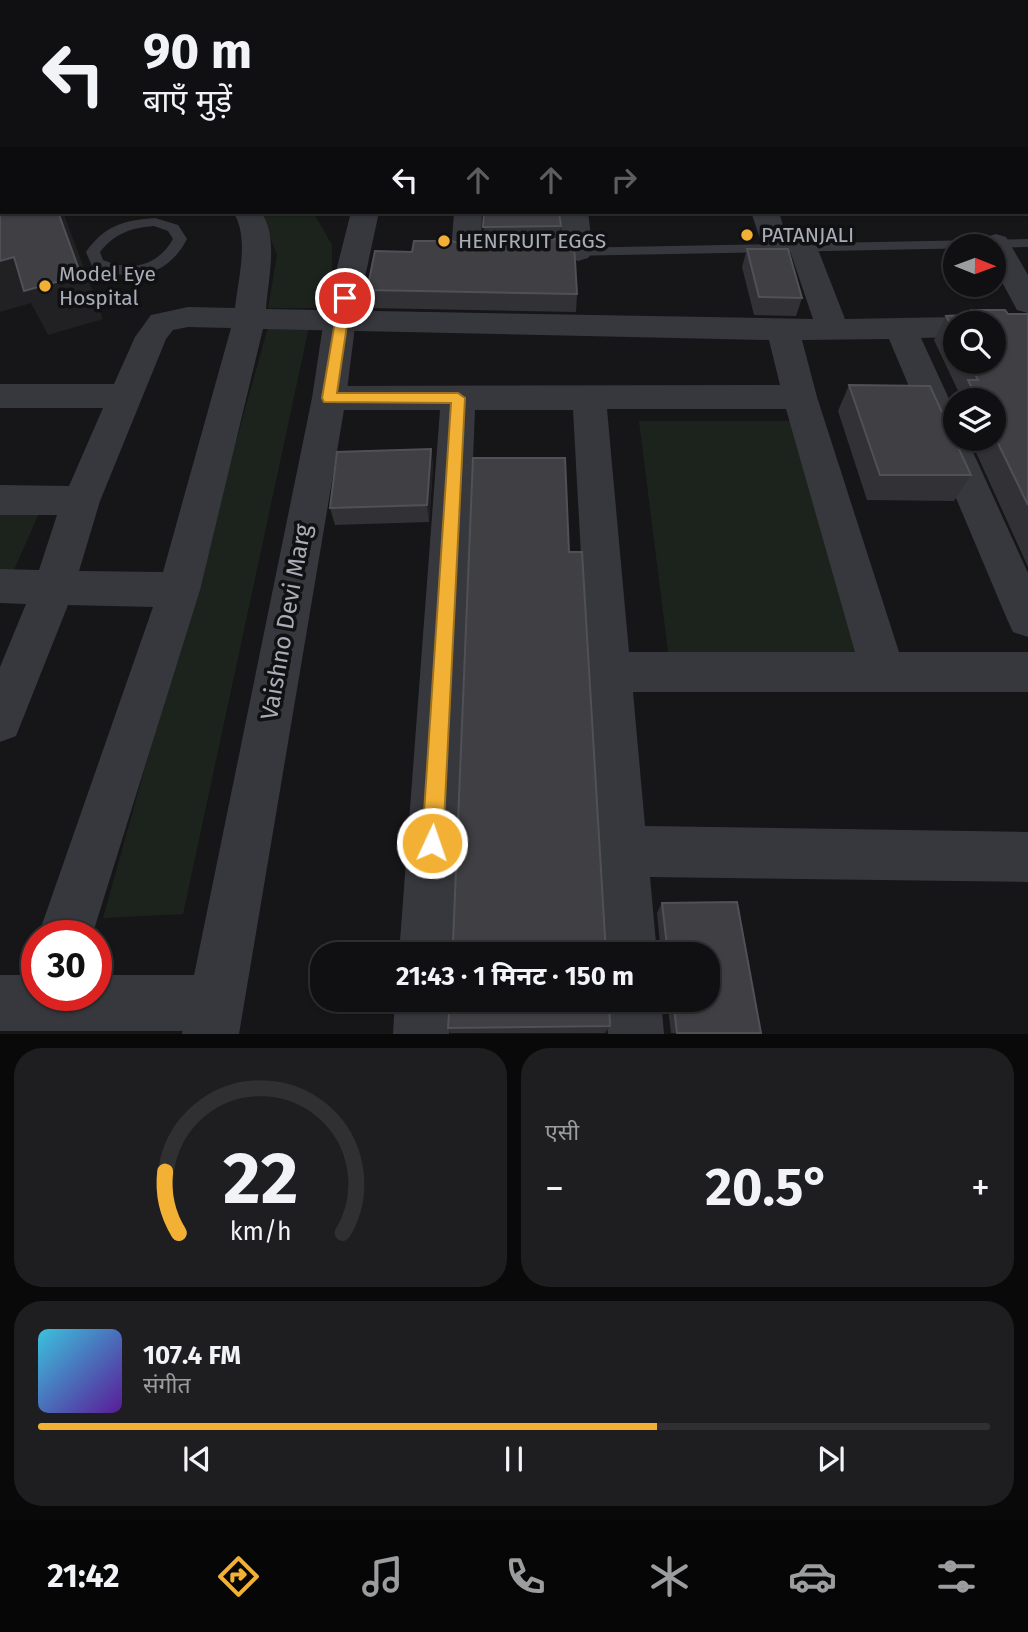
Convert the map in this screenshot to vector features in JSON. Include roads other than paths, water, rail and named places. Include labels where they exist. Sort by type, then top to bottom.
[{"type":"street","points":[[70,920],[179,590],[250,317],[256,247],[254,222],[248,214]]},
{"type":"street","name":"Vaishno Devi Marg","points":[[213,1018],[329,398],[340,319],[363,254],[365,214]]},
{"type":"street","points":[[465,253],[468,214]]},
{"type":"street","points":[[566,252],[574,214]]},
{"type":"street","points":[[766,214],[789,247],[833,330]]},
{"type":"street","points":[[1006,262],[1028,303]]},
{"type":"street","points":[[0,721],[54,587],[82,501],[151,337],[162,322],[188,317],[250,317],[783,330],[943,327]]},
{"type":"street","points":[[901,329],[1028,619]]},
{"type":"street","points":[[783,330],[800,397],[883,672]]},
{"type":"street","points":[[0,396],[126,396]]},
{"type":"street","points":[[589,397],[629,942]]},
{"type":"street","points":[[329,398],[800,397]]},
{"type":"street","points":[[427,942],[458,398]]},
{"type":"street","points":[[0,500],[82,501]]},
{"type":"street","points":[[0,586],[179,590]]},
{"type":"street","points":[[610,672],[1028,673]]},
{"type":"street","points":[[623,852],[1028,858]]},
{"type":"street","points":[[112,1009],[213,1018]]},
{"type":"street","points":[[421,1034],[422,1012]]},
{"type":"street","points":[[635,1012],[636,1034]]},
{"type":"lane","points":[[155,222],[173,228],[180,239],[175,253],[159,264],[133,272],[111,271],[97,263],[93,252],[115,224],[155,222]]},
{"type":"lane","points":[[1006,243],[1028,243]]},
{"type":"lane","points":[[566,252],[943,244]]},
{"type":"place","name":"PATANJALI","points":[[747,235]]},
{"type":"place","name":"HENFRUIT EGGS","points":[[444,241]]},
{"type":"place","name":"Model Eye Hospital","points":[[45,286]]}]
